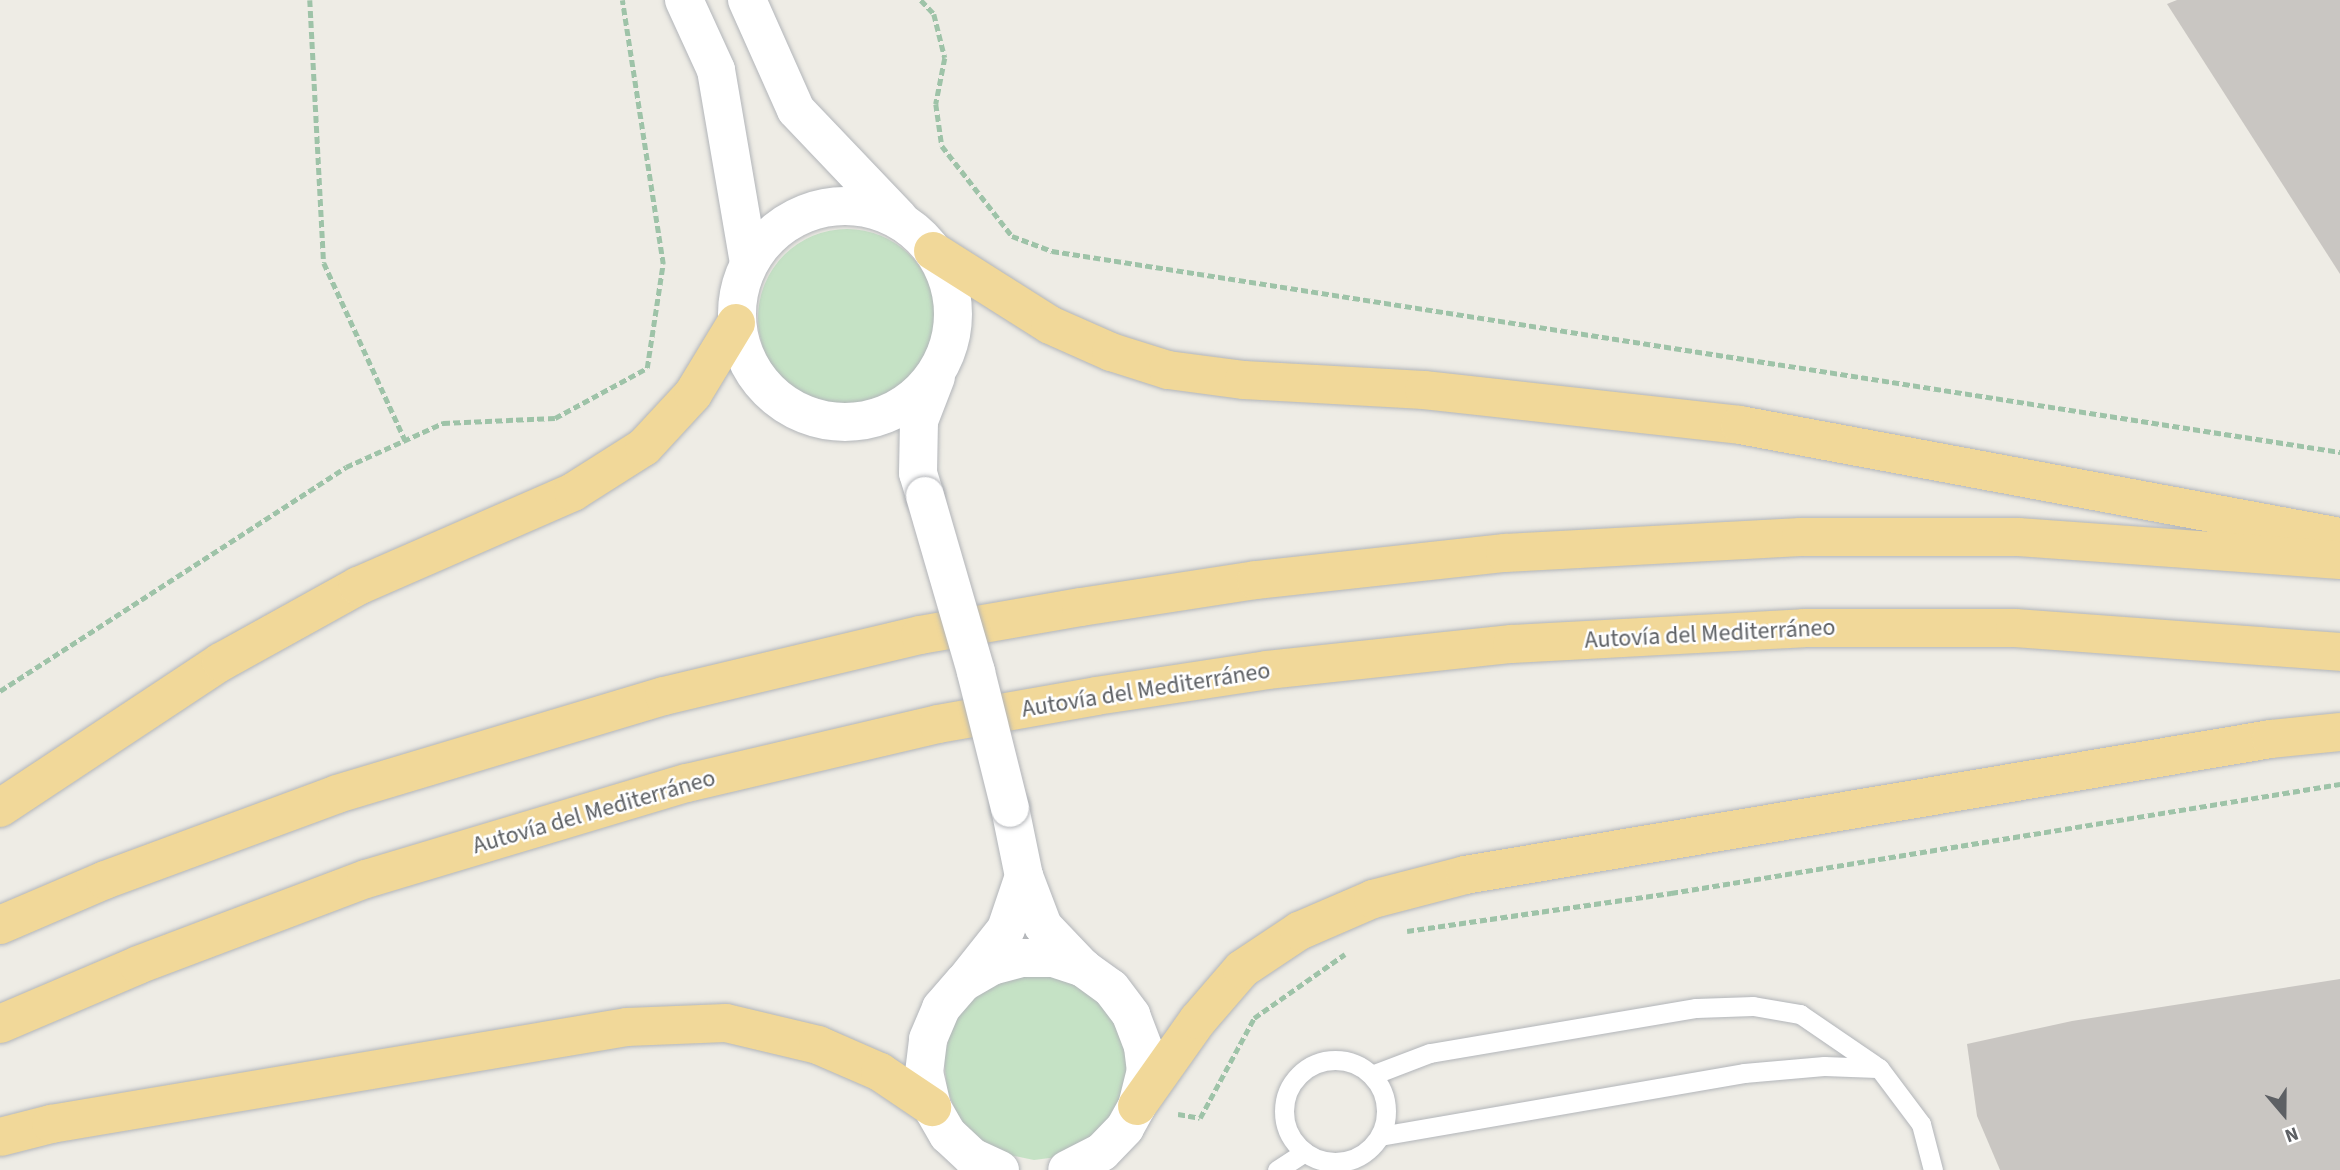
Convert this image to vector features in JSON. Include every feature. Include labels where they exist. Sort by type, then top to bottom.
[{"type":"highway","points":[[933,251],[1050,325],[1111,352],[1168,370],[1244,380],[1424,390],[1740,425],[2340,537]]},
{"type":"highway","points":[[0,807],[221,662],[358,586],[573,492],[643,447],[693,394],[736,323]]},
{"type":"highway","points":[[0,925],[105,880],[337,794],[664,696],[920,635],[1081,607],[1256,580],[1505,554],[1801,537],[2018,537],[2340,561]]},
{"type":"highway","name":"Autovía del Mediterráneo","points":[[0,1024],[138,965],[366,879],[687,783],[925,727],[1096,696],[1267,670],[1512,644],[1804,628],[2015,628],[2340,652]]},
{"type":"highway","points":[[1131,1117],[1198,1020],[1242,969],[1298,931],[1373,899],[1465,875],[2271,739],[2340,732]]},
{"type":"highway","points":[[0,1138],[51,1124],[627,1027],[726,1023],[818,1045],[880,1072],[932,1107]]},
{"type":"main road","points":[[684,0],[716,70],[749,263]]},
{"type":"main road","points":[[747,0],[796,110],[933,251],[947,277],[953,307],[951,337],[919,421],[921,485],[976,671],[1024,876],[1043,926],[1083,968],[1111,988],[1132,1016],[1146,1070],[1131,1117],[1120,1170]]},
{"type":"main road","points":[[902,222],[870,208],[834,206],[790,222],[770,235],[749,263],[738,292],[736,323],[743,354],[758,379],[780,401],[807,415],[884,435],[921,485]]},
{"type":"main road","points":[[837,422],[868,420],[897,409],[922,390],[940,365]]},
{"type":"main road","points":[[984,1166],[948,1135],[932,1107],[924,1073],[928,1039],[942,1008],[1006,929],[1024,876]]},
{"type":"main road","points":[[964,982],[992,965],[1022,958],[1053,958],[1083,968]]},
{"type":"main road","points":[[1067,1170],[1102,1152],[1131,1117]]},
{"type":"lane","points":[[1372,1076],[1430,1053],[1696,1008],[1753,1006],[1800,1014],[1879,1068],[1921,1124],[1933,1170]]},
{"type":"lane","points":[[1380,1136],[1386,1104],[1372,1076],[1344,1060],[1312,1066],[1299,1076],[1284,1106],[1292,1140],[1305,1152],[1338,1162],[1355,1158],[1380,1136],[1744,1073],[1824,1066],[1879,1068]]},
{"type":"lane","points":[[1277,1170],[1305,1152]]},
{"type":"path","points":[[310,0],[324,263],[405,440]]},
{"type":"path","points":[[0,691],[346,467],[443,423],[555,418],[647,368],[663,264],[622,0]]},
{"type":"path","points":[[921,0],[933,14],[945,58],[936,104],[942,146],[1012,236],[1052,251],[2340,452]]},
{"type":"path","points":[[1398,933],[1671,894],[2340,784]]},
{"type":"path","points":[[1131,1117],[1200,1118],[1254,1018],[1349,952]]},
{"type":"green space","points":[[847,229],[881,236],[910,255],[929,284],[936,318],[929,352],[910,381],[881,400],[847,407],[813,400],[784,381],[765,352],[758,318],[765,284],[784,255],[813,236]]},
{"type":"green space","points":[[1051,973],[1107,1002],[1132,1059],[1116,1120],[1065,1156],[1034,1160],[1005,1154],[979,1139],[958,1117],[947,1089],[944,1059],[951,1029],[967,1004],[991,985],[1019,974]]},
{"type":"building","points":[[2177,0],[2340,0],[2340,274],[2167,4]]},
{"type":"building","points":[[2340,979],[2340,1170],[2000,1170],[1977,1116],[1967,1044],[2072,1021]]}]
